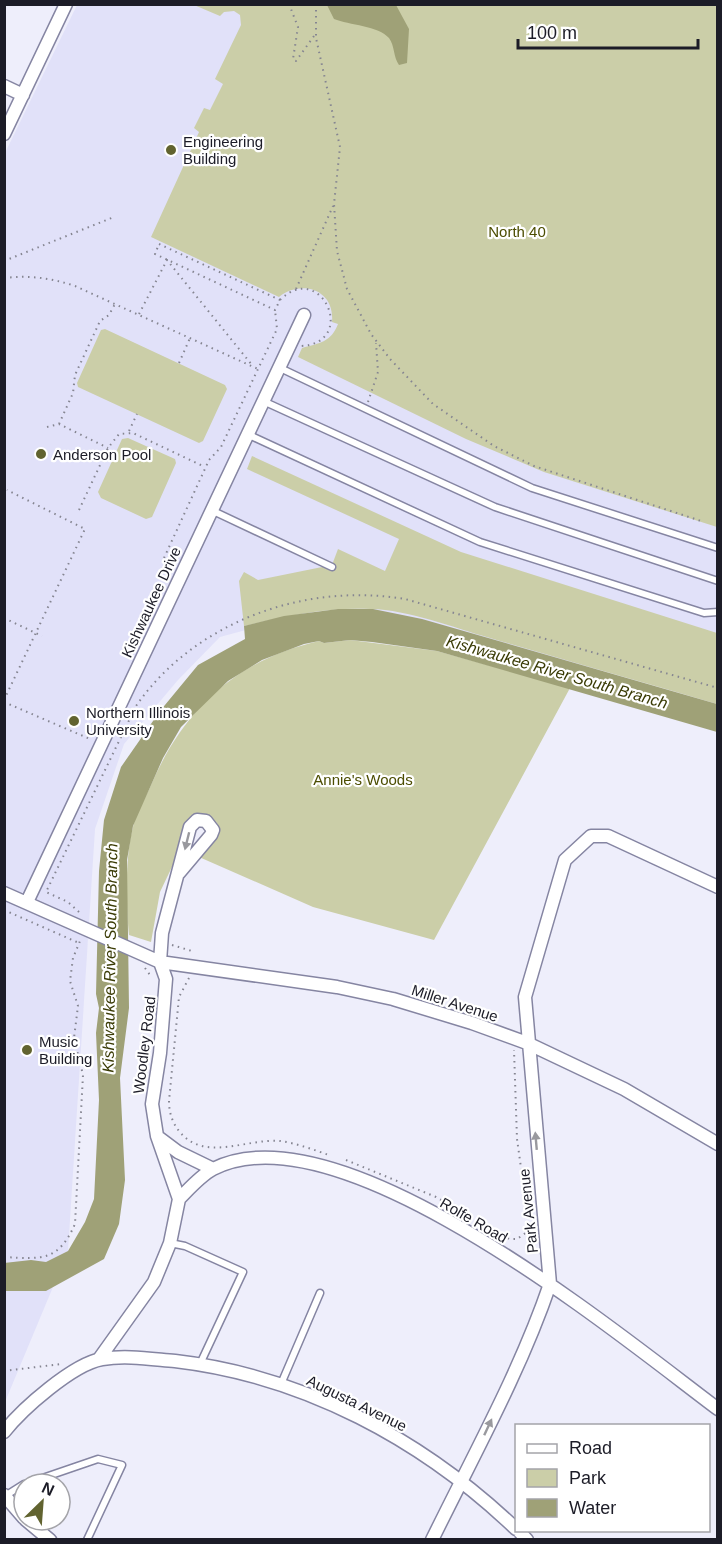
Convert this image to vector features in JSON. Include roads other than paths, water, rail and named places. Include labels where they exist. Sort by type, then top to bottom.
[{"type":"street","points":[[4,134],[66,4]]},
{"type":"street","points":[[4,86],[23,94]]},
{"type":"street","name":"Kishwaukee Drive","points":[[27,902],[100,743],[304,315]]},
{"type":"street","name":"Park Avenue","points":[[432,1539],[533,1328],[550,1284],[527,1043],[525,997],[565,860],[591,836],[608,836],[717,887]]},
{"type":"street","name":"Woodley Road","points":[[179,1199],[157,1136],[152,1104],[160,1053],[166,979],[160,962],[166,909],[180,873]]},
{"type":"street","name":"Miller Avenue","points":[[4,892],[160,962],[305,981],[393,999],[527,1043],[624,1089],[717,1144]]},
{"type":"street","points":[[157,1136],[178,1152],[213,1169]]},
{"type":"street","name":"Rolfe Road","points":[[179,1199],[213,1169],[231,1163],[265,1158],[339,1172],[386,1191],[445,1220],[550,1284],[717,1409]]},
{"type":"street","points":[[99,1359],[148,1292],[170,1243],[179,1199]]},
{"type":"street","name":"Augusta Avenue","points":[[4,1432],[20,1412],[36,1399],[99,1359],[126,1357],[200,1364],[281,1384],[366,1421],[461,1479],[515,1528]]},
{"type":"lane","points":[[278,367],[532,488],[717,548]]},
{"type":"lane","points":[[262,400],[495,507],[717,581]]},
{"type":"lane","points":[[246,434],[480,542],[704,613],[717,612]]},
{"type":"lane","points":[[210,510],[332,567]]},
{"type":"lane","points":[[170,1243],[185,1246],[243,1272],[200,1364]]},
{"type":"lane","points":[[281,1384],[321,1293]]},
{"type":"lane","points":[[60,1472],[98,1459],[122,1465],[87,1539]]},
{"type":"water","points":[[327,5],[396,5],[409,29],[407,63],[399,65],[391,41],[384,34],[371,28],[334,19]]},
{"type":"water","name":"Kishwaukee River South Branch","points":[[338,609],[373,609],[422,619],[717,704],[717,732],[437,651],[372,642],[350,640],[304,644],[262,660],[228,681],[181,727],[163,758],[133,826],[127,860],[129,1008],[120,1078],[125,1180],[119,1224],[104,1259],[46,1291],[5,1291],[4,1263],[31,1260],[46,1262],[68,1251],[85,1222],[94,1199],[99,1100],[96,1033],[99,1008],[96,994],[99,871],[104,820],[121,767],[160,711],[198,665],[245,639],[244,626],[284,616]]},
{"type":"place","name":"Engineering Building","points":[[171,150]]},
{"type":"place","name":"Anderson Pool","points":[[41,454]]},
{"type":"place","name":"Northern Illinois University","points":[[74,721]]},
{"type":"place","name":"Music Building","points":[[27,1050]]},
{"type":"park label","name":"North 40","points":[[517,231]]},
{"type":"park label","name":"Annie's Woods","points":[[363,779]]}]
